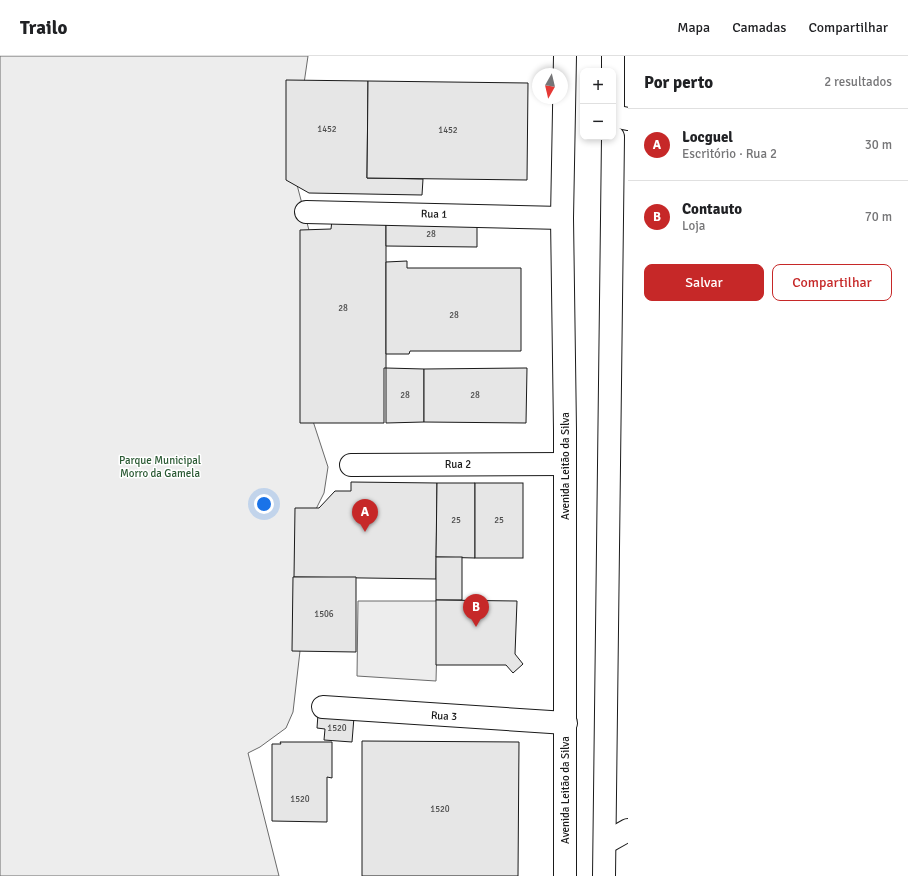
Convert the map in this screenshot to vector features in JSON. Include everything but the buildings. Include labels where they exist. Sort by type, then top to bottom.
[{"type":"street","name":"Avenida Leitão da Silva","points":[[565,56],[562,218],[565,464],[565,876]]},
{"type":"street","points":[[613,56],[613,104]]},
{"type":"street","points":[[616,117],[628,119]]},
{"type":"street","points":[[604,876],[613,140]]},
{"type":"street","name":"Rua 1","points":[[306,212],[562,218]]},
{"type":"street","name":"Rua 2","points":[[350,465],[565,464]]},
{"type":"street","name":"Rua 3","points":[[323,707],[566,723]]},
{"type":"street","points":[[604,843],[628,830]]},
{"type":"shaded area","name":"Parque Municipal Morro da Gamela","points":[[0,56],[308,56],[292,166],[310,234],[311,415],[328,467],[324,493],[312,517],[301,572],[300,651],[293,712],[286,728],[260,747],[248,753],[279,876],[0,876]]},
{"type":"shaded area","points":[[358,601],[438,601],[436,681],[357,676]]},
{"type":"place","name":"Locguel","points":[[365,532]]},
{"type":"place","name":"Contauto","points":[[476,627]]}]
